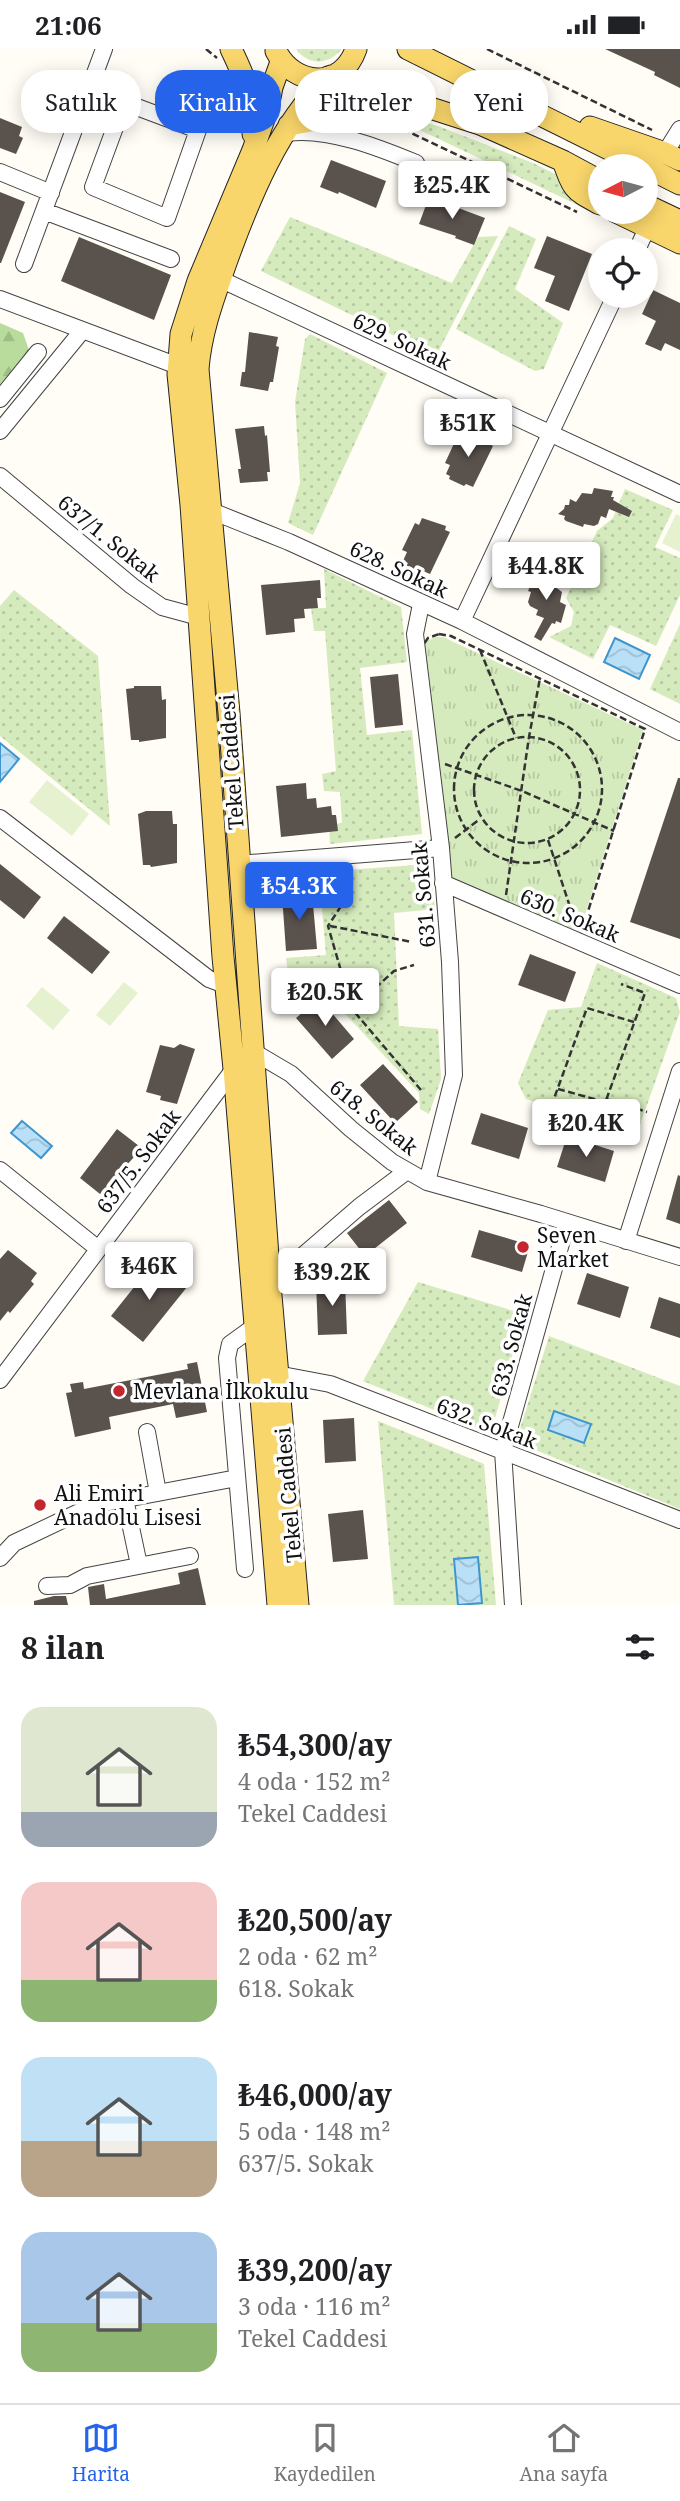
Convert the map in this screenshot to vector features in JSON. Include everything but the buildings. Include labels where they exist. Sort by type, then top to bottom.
[{"type":"main road","name":"Tekel Caddesi","points":[[338,70],[349,63],[356,49]]},
{"type":"main road","points":[[408,49],[450,70]]},
{"type":"main road","points":[[277,52],[295,72]]},
{"type":"main road","points":[[277,52],[268,108],[198,281],[181,334],[178,366],[225,985],[278,1605]]},
{"type":"main road","points":[[226,56],[250,91],[254,115],[253,150]]},
{"type":"main road","points":[[287,129],[349,114],[438,110],[480,124],[588,175]]},
{"type":"main road","points":[[548,110],[674,146]]},
{"type":"main road","name":"Tekel Caddesi","points":[[295,119],[260,178],[220,279],[202,335],[198,369],[229,713],[270,1284],[298,1605]]},
{"type":"main road","points":[[548,119],[619,154]]},
{"type":"main road","points":[[563,161],[572,186],[588,205]]},
{"type":"main road","points":[[658,173],[680,184]]},
{"type":"main road","points":[[658,211],[680,222]]},
{"type":"main road","points":[[639,224],[680,243]]},
{"type":"street","points":[[96,70],[104,49]]},
{"type":"street","points":[[430,49],[450,70]]},
{"type":"street","points":[[124,103],[198,130],[167,218],[93,187],[124,103]]},
{"type":"street","points":[[287,129],[349,139],[416,163]]},
{"type":"street","points":[[24,264],[73,133]]},
{"type":"street","points":[[0,172],[51,193]]},
{"type":"street","points":[[44,211],[171,259]]},
{"type":"street","points":[[642,238],[647,228]]},
{"type":"street","name":"629. Sokak","points":[[220,279],[680,494]]},
{"type":"street","points":[[0,299],[178,366]]},
{"type":"street","points":[[468,624],[549,433],[609,308]]},
{"type":"street","points":[[0,431],[82,331]]},
{"type":"street","points":[[0,399],[38,352]]},
{"type":"street","name":"637/1. Sokak","points":[[0,476],[139,591],[162,607],[199,617]]},
{"type":"street","name":"628. Sokak","points":[[209,510],[289,542],[468,624],[680,732]]},
{"type":"street","name":"631. Sokak","points":[[421,604],[415,634],[436,761],[450,962],[454,1075],[427,1182]]},
{"type":"street","points":[[0,818],[209,979],[225,985]]},
{"type":"street","points":[[238,864],[443,847]]},
{"type":"street","name":"630. Sokak","points":[[443,883],[680,985]]},
{"type":"street","name":"618. Sokak","points":[[252,1051],[291,1074],[351,1129],[407,1171],[427,1182],[680,1258]]},
{"type":"street","name":"637/5. Sokak","points":[[0,1380],[234,1069]]},
{"type":"street","points":[[626,1241],[680,1071]]},
{"type":"street","points":[[0,1170],[97,1248]]},
{"type":"street","points":[[270,1284],[359,1207],[407,1171]]},
{"type":"street","name":"633. Sokak","points":[[513,1605],[503,1451],[567,1222]]},
{"type":"street","points":[[244,1569],[227,1358],[230,1344],[255,1325]]},
{"type":"street","name":"632. Sokak","points":[[277,1374],[330,1384],[680,1520]]},
{"type":"street","points":[[147,1432],[159,1493]]},
{"type":"street","points":[[0,1558],[14,1543],[94,1505],[237,1478]]},
{"type":"street","points":[[125,1499],[139,1565]]},
{"type":"street","points":[[47,1586],[70,1585],[87,1576],[190,1556]]},
{"type":"path","points":[[206,49],[226,56]]},
{"type":"path","points":[[487,49],[674,146]]},
{"type":"path","points":[[414,133],[588,208]]},
{"type":"path","points":[[468,624],[516,737]]},
{"type":"path","points":[[439,634],[451,636],[645,729],[582,941],[447,880],[436,761],[421,648],[428,638],[439,634]]},
{"type":"path","points":[[504,905],[528,737],[540,678]]},
{"type":"path","points":[[534,715],[564,724],[584,740],[597,761],[602,785],[600,810],[589,832],[572,850],[549,861],[525,864],[512,862],[480,847],[466,830],[455,806],[453,782],[460,758],[474,738],[493,723],[507,718],[534,715]]},
{"type":"path","points":[[516,737],[550,742],[565,752],[575,766],[580,783],[580,800],[575,815],[563,831],[548,840],[530,844],[515,842],[496,834],[476,806],[474,788],[477,773],[486,756],[499,744],[516,737]]},
{"type":"path","points":[[436,761],[477,773],[614,831]]},
{"type":"path","points":[[455,838],[482,818]]},
{"type":"path","points":[[548,840],[582,941]]},
{"type":"path","points":[[346,897],[328,926],[352,1009],[421,1090]]},
{"type":"path","points":[[328,926],[412,942]]},
{"type":"path","points":[[352,1009],[394,971],[414,965]]},
{"type":"path","points":[[592,1139],[645,993],[621,984]]},
{"type":"path","points":[[544,1126],[587,1008],[634,1022]]},
{"type":"path","points":[[558,1089],[647,1112]]},
{"type":"green space","points":[[296,49],[342,49],[325,61],[312,61]]},
{"type":"green space","points":[[438,126],[450,133],[533,163],[557,175],[578,205],[426,133],[436,133]]},
{"type":"green space","points":[[290,217],[452,283],[478,237],[498,236],[436,356],[261,271]]},
{"type":"green space","points":[[509,226],[536,239],[515,289],[563,323],[544,369],[535,371],[456,329]]},
{"type":"green space","points":[[0,323],[23,333],[30,353],[0,387]]},
{"type":"green space","points":[[310,334],[387,373],[313,535],[288,523],[300,483],[295,402],[305,339]]},
{"type":"green space","points":[[625,489],[673,510],[655,547],[680,558],[680,595],[656,646],[610,625],[593,659],[549,637],[571,626],[574,612],[566,598],[597,531],[613,518]]},
{"type":"green space","points":[[676,514],[680,516],[680,552],[662,543]]},
{"type":"green space","points":[[324,569],[401,607],[407,662],[360,668],[367,735],[412,730],[422,834],[330,844],[329,826],[342,823],[340,792],[324,791],[322,774],[336,771],[325,631],[314,631],[311,608],[326,608]]},
{"type":"green space","points":[[14,590],[98,656],[110,826],[0,736],[0,606]]},
{"type":"green space","points":[[680,624],[680,704],[650,689]]},
{"type":"green space","points":[[435,637],[443,637],[643,730],[579,934],[451,880],[423,643]]},
{"type":"green space","points":[[47,780],[89,814],[72,836],[29,802]]},
{"type":"green space","points":[[430,864],[435,909],[394,913],[399,1026],[438,1029],[441,1079],[429,1114],[420,1109],[419,1093],[323,990],[293,1010],[286,958],[326,955],[319,872]]},
{"type":"green space","points":[[597,963],[676,998],[680,1012],[637,1133],[526,1099],[518,1083],[548,1010],[581,1007]]},
{"type":"green space","points":[[124,982],[138,993],[110,1026],[96,1015]]},
{"type":"green space","points":[[42,987],[70,1010],[53,1030],[26,1006]]},
{"type":"green space","points":[[418,1282],[524,1314],[491,1433],[363,1381]]},
{"type":"green space","points":[[549,1336],[680,1386],[680,1509],[516,1442]]},
{"type":"green space","points":[[378,1421],[484,1464],[496,1605],[394,1605]]},
{"type":"water","points":[[615,638],[650,655],[639,679],[604,662]]},
{"type":"water","points":[[0,743],[19,759],[0,782]]},
{"type":"water","points":[[22,1121],[52,1146],[41,1158],[11,1133]]},
{"type":"water","points":[[554,1411],[591,1424],[584,1443],[548,1430]]},
{"type":"water","points":[[478,1557],[482,1603],[458,1605],[454,1559]]},
{"type":"place","name":"Seven Market","points":[[523,1247]]},
{"type":"place","name":"Mevlana İlkokulu","points":[[119,1391]]},
{"type":"place","name":"Ali Emiri Anadolu Lisesi","points":[[40,1505]]}]
